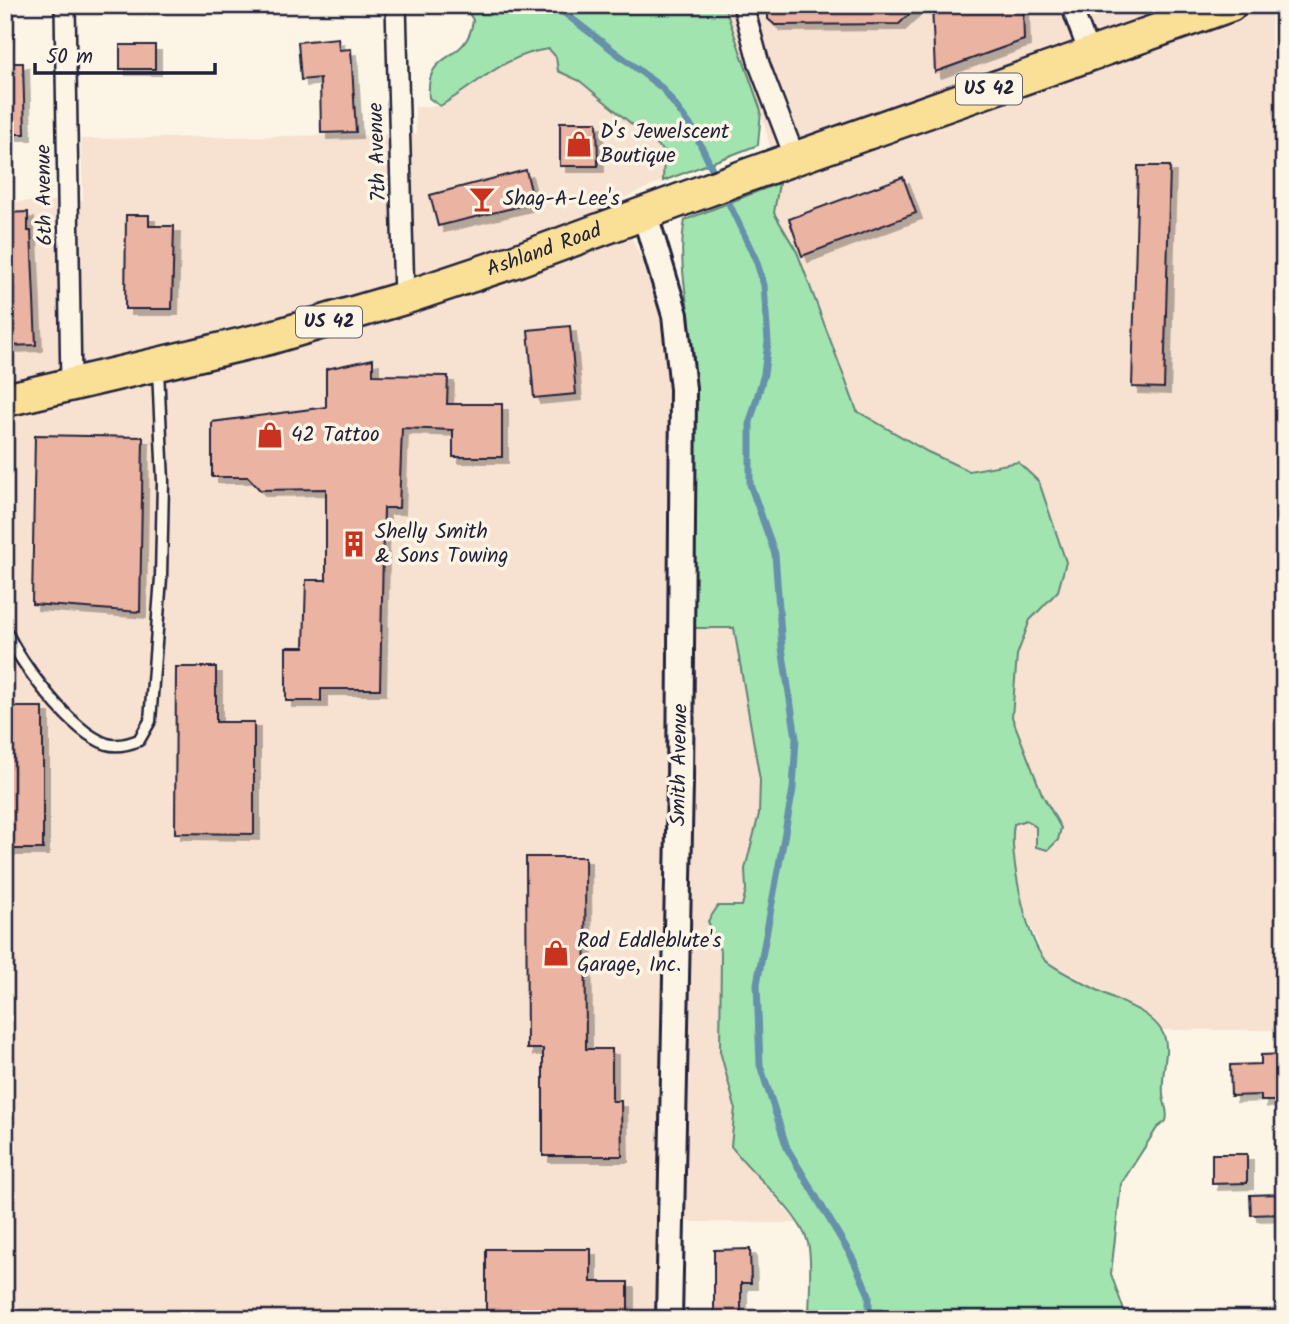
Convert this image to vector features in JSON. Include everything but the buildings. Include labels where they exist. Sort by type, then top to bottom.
[{"type":"main road","name":"Ashland Road","points":[[5,400],[269,338],[404,298],[645,215],[748,175],[1213,8]]},
{"type":"street","name":"6th Avenue","points":[[65,5],[71,385]]},
{"type":"street","name":"7th Avenue","points":[[397,5],[404,298]]},
{"type":"street","points":[[743,5],[759,64],[795,158]]},
{"type":"street","points":[[1071,5],[1089,53]]},
{"type":"street","name":"Smith Avenue","points":[[645,215],[675,316],[682,389],[679,837],[669,1319]]},
{"type":"lane","points":[[5,629],[35,677],[80,727],[110,745],[139,740],[150,722],[161,578],[163,482],[158,365]]},
{"type":"shaded area","points":[[724,5],[1284,5],[1284,1030],[1162,1030],[1155,1020],[1140,1011],[1045,960],[1023,907],[1010,840],[1014,824],[1026,820],[1036,827],[1034,836],[1061,828],[1042,794],[1012,717],[1017,655],[1030,620],[1058,591],[1066,562],[1039,482],[1018,462],[969,471],[928,452],[857,411],[797,252],[774,213],[779,183],[761,111]]},
{"type":"shaded area","points":[[549,49],[556,57],[559,71],[580,81],[664,151],[663,181],[615,202],[661,301],[666,339],[670,392],[669,628],[734,628],[760,780],[759,814],[745,869],[746,890],[742,907],[708,921],[721,953],[720,1051],[735,1107],[731,1146],[797,1223],[685,1222],[683,1319],[5,1319],[5,202],[83,200],[81,139],[416,134],[415,107],[440,106],[502,63],[528,51]]},
{"type":"green space","points":[[464,5],[724,5],[761,111],[758,145],[663,181],[664,151],[580,81],[558,71],[556,57],[549,49],[533,52],[505,64],[440,106],[429,98],[429,82],[433,70],[463,45],[469,35],[473,20]]},
{"type":"green space","points":[[779,183],[774,213],[797,252],[857,411],[928,452],[969,471],[1018,462],[1039,482],[1066,562],[1058,591],[1030,620],[1017,655],[1012,717],[1042,794],[1061,828],[1058,840],[1048,850],[1036,847],[1036,827],[1026,820],[1014,824],[1014,854],[1025,914],[1037,948],[1044,959],[1074,978],[1140,1011],[1153,1020],[1165,1039],[1163,1095],[1167,1111],[1166,1121],[1157,1128],[1121,1184],[1111,1274],[1127,1319],[809,1319],[810,1266],[805,1236],[788,1209],[731,1146],[735,1107],[720,1051],[721,953],[708,921],[718,906],[742,906],[746,890],[745,869],[759,814],[760,780],[734,628],[691,628],[694,359],[682,255],[685,220]]},
{"type":"waterway","points":[[554,5],[662,88],[693,129],[717,179]]},
{"type":"waterway","points":[[724,193],[756,260],[764,285],[768,342],[764,374],[750,422],[750,484],[775,554],[782,648],[796,738],[793,789],[757,984],[760,1065],[787,1148],[853,1259],[869,1295],[869,1319]]},
{"type":"place","name":"D's Jewelscent Boutique","points":[[579,144]]},
{"type":"place","name":"Shag-A-Lee's","points":[[482,199]]},
{"type":"place","name":"42 Tattoo","points":[[270,435]]},
{"type":"place","name":"Shelly Smith & Sons Towing","points":[[354,544]]},
{"type":"place","name":"Rod Eddleblute's Garage, Inc.","points":[[556,953]]}]
